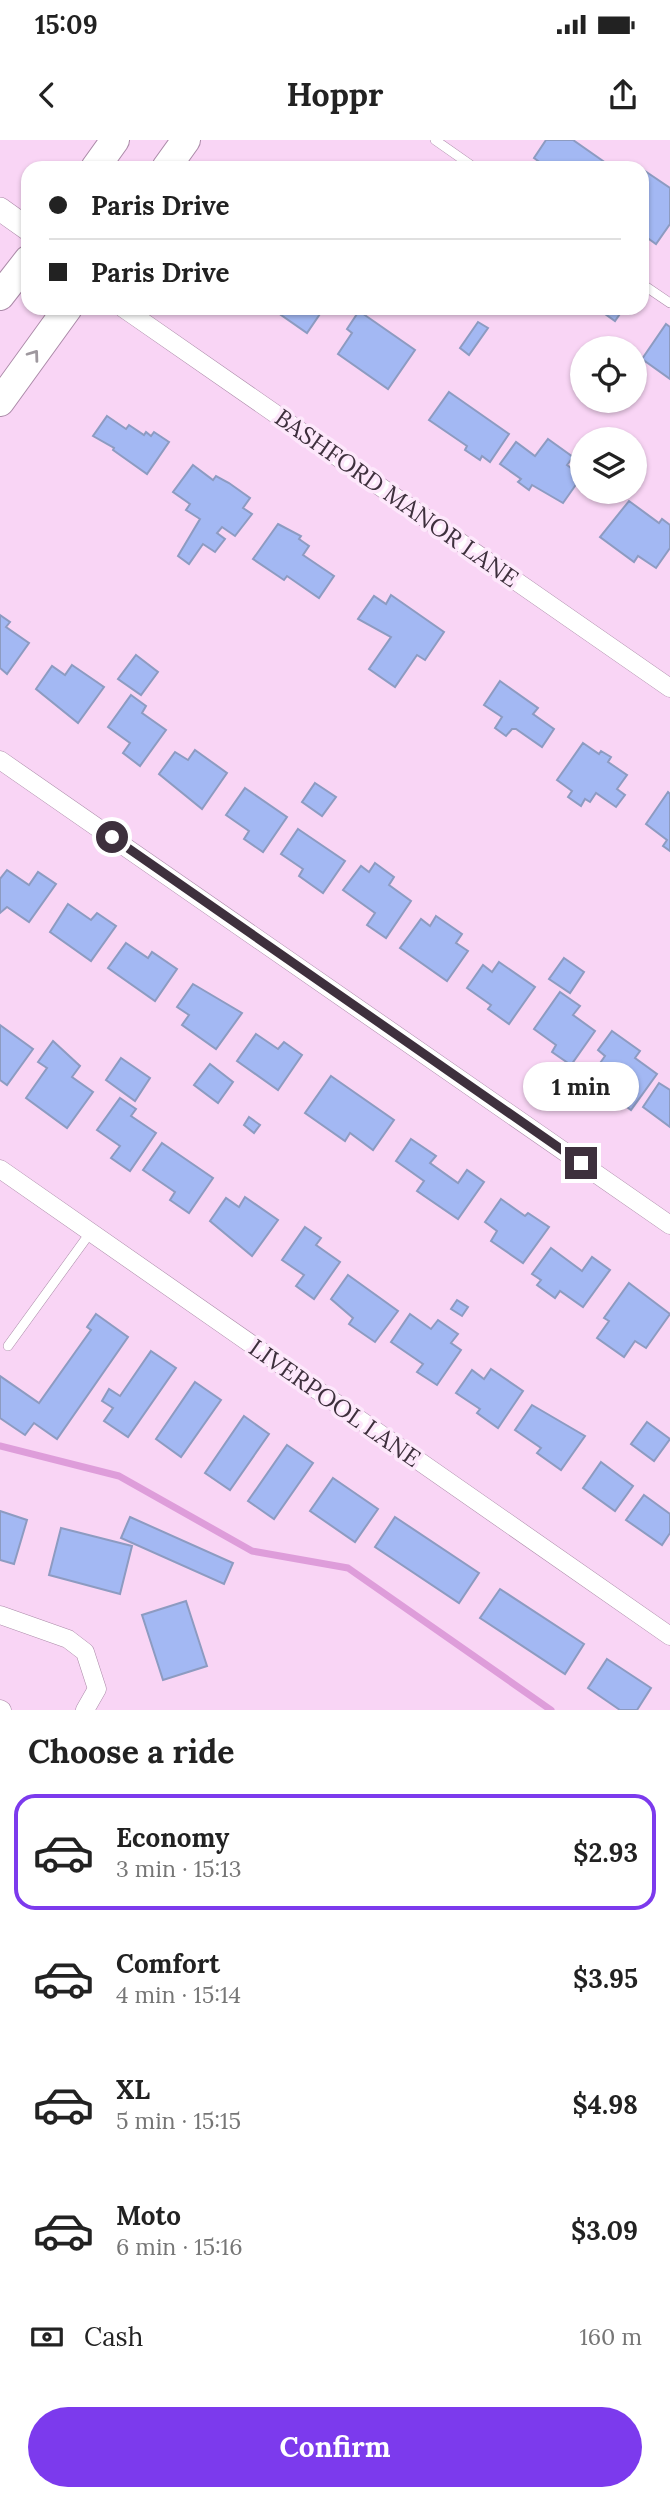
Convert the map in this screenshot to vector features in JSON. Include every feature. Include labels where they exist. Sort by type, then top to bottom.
[{"type":"main road","points":[[100,161],[115,140]]},
{"type":"main road","points":[[171,161],[186,140]]},
{"type":"main road","points":[[0,296],[21,269]]},
{"type":"main road","points":[[0,402],[63,315]]},
{"type":"street","points":[[0,209],[21,224]]},
{"type":"street","name":"BASHFORD MANOR LANE","points":[[133,315],[670,688]]},
{"type":"street","points":[[0,760],[670,1225]]},
{"type":"street","name":"LIVERPOOL LANE","points":[[0,1170],[670,1636]]},
{"type":"street","points":[[0,1615],[68,1639],[85,1652],[97,1689],[85,1710]]},
{"type":"lane","points":[[435,140],[465,161]]},
{"type":"lane","points":[[649,289],[670,303]]},
{"type":"lane","points":[[8,1346],[90,1233]]},
{"type":"building","points":[[546,140],[573,140],[603,161],[538,161],[534,158]]},
{"type":"building","points":[[649,174],[670,188],[670,224],[656,244],[649,239]]},
{"type":"building","points":[[281,315],[319,315],[307,333]]},
{"type":"building","points":[[356,315],[365,315],[415,350],[388,389],[338,354],[352,333],[347,329]]},
{"type":"building","points":[[607,315],[619,315],[615,321]]},
{"type":"building","points":[[478,322],[488,328],[469,355],[460,348]]},
{"type":"building","points":[[666,324],[670,327],[670,379],[647,363],[647,352]]},
{"type":"building","points":[[449,392],[509,434],[490,462],[482,456],[480,460],[465,450],[467,446],[429,420]]},
{"type":"building","points":[[107,416],[126,429],[129,425],[144,435],[146,432],[151,436],[154,432],[169,442],[147,474],[113,450],[114,448],[93,436]]},
{"type":"building","points":[[548,439],[570,455],[567,465],[570,467],[570,493],[563,503],[532,485],[529,490],[518,482],[521,479],[500,464],[516,442],[535,456]]},
{"type":"building","points":[[193,465],[213,480],[216,476],[250,498],[243,508],[252,514],[235,536],[222,527],[217,533],[225,539],[215,552],[203,544],[189,564],[178,556],[200,519],[186,510],[190,504],[173,492]]},
{"type":"building","points":[[627,504],[633,504],[659,523],[662,519],[670,525],[670,548],[656,568],[638,556],[634,562],[600,537]]},
{"type":"building","points":[[278,524],[301,536],[299,539],[309,546],[303,555],[334,576],[319,598],[287,576],[284,580],[253,559]]},
{"type":"building","points":[[391,595],[444,632],[425,660],[417,655],[395,687],[369,669],[391,637],[358,619],[374,596],[386,604]]},
{"type":"building","points":[[0,615],[10,622],[6,627],[29,643],[7,674],[0,668]]},
{"type":"building","points":[[136,655],[158,672],[141,695],[118,679]]},
{"type":"building","points":[[72,665],[104,687],[78,723],[36,689],[52,666],[65,675]]},
{"type":"building","points":[[500,681],[538,708],[533,714],[554,729],[542,747],[516,729],[512,729],[506,736],[495,728],[502,717],[484,705]]},
{"type":"building","points":[[131,695],[146,706],[142,713],[166,730],[140,766],[123,753],[130,743],[108,727]]},
{"type":"building","points":[[583,743],[599,754],[601,751],[611,757],[608,762],[627,775],[617,789],[625,795],[616,807],[596,793],[590,802],[585,799],[581,806],[568,797],[572,791],[557,780]]},
{"type":"building","points":[[195,750],[227,773],[202,809],[159,774],[175,752],[188,760]]},
{"type":"building","points":[[315,783],[336,797],[322,816],[302,802]]},
{"type":"building","points":[[245,788],[287,817],[263,852],[244,839],[249,831],[226,815]]},
{"type":"building","points":[[668,792],[670,851],[663,846],[667,840],[646,824]]},
{"type":"building","points":[[298,829],[345,861],[323,893],[299,876],[303,869],[281,854]]},
{"type":"building","points":[[375,863],[394,877],[389,885],[411,901],[386,938],[367,925],[375,913],[343,890],[361,866],[369,872]]},
{"type":"building","points":[[7,870],[29,885],[38,872],[56,884],[29,922],[7,907],[0,913],[0,879]]},
{"type":"building","points":[[68,904],[91,920],[97,913],[116,926],[91,961],[50,932]]},
{"type":"building","points":[[436,916],[462,934],[456,943],[468,951],[447,981],[400,948],[421,919],[430,926]]},
{"type":"building","points":[[126,943],[148,958],[152,952],[177,969],[155,1001],[108,968]]},
{"type":"building","points":[[564,958],[584,972],[570,993],[549,979]]},
{"type":"building","points":[[499,962],[535,987],[509,1024],[488,1009],[491,1005],[467,988],[483,965],[492,972]]},
{"type":"building","points":[[193,984],[242,1013],[216,1049],[182,1025],[189,1015],[177,1007]]},
{"type":"building","points":[[560,992],[580,1006],[573,1015],[595,1031],[571,1065],[552,1052],[556,1045],[534,1029]]},
{"type":"building","points":[[0,1025],[33,1049],[7,1085],[0,1080]]},
{"type":"building","points":[[612,1031],[640,1051],[635,1058],[657,1074],[631,1110],[589,1079],[605,1056],[598,1050]]},
{"type":"building","points":[[256,1034],[278,1049],[284,1042],[302,1055],[278,1090],[237,1061]]},
{"type":"building","points":[[53,1041],[80,1066],[72,1077],[93,1092],[67,1128],[26,1098],[47,1068],[38,1062]]},
{"type":"building","points":[[121,1058],[150,1078],[135,1101],[106,1080]]},
{"type":"building","points":[[210,1064],[233,1082],[218,1103],[194,1085]]},
{"type":"building","points":[[331,1076],[394,1120],[373,1150],[350,1133],[345,1141],[305,1113]]},
{"type":"building","points":[[659,1083],[670,1090],[670,1127],[643,1107]]},
{"type":"building","points":[[120,1098],[136,1109],[131,1116],[156,1133],[130,1171],[111,1158],[120,1146],[97,1130]]},
{"type":"building","points":[[249,1117],[260,1125],[254,1133],[244,1125]]},
{"type":"building","points":[[411,1139],[436,1156],[430,1163],[458,1183],[467,1170],[484,1182],[458,1219],[417,1191],[424,1181],[396,1161]]},
{"type":"building","points":[[162,1143],[213,1178],[189,1213],[170,1200],[175,1192],[143,1170]]},
{"type":"building","points":[[245,1197],[278,1220],[252,1256],[210,1221],[226,1198],[239,1207]]},
{"type":"building","points":[[501,1199],[525,1216],[528,1213],[549,1227],[523,1263],[491,1241],[497,1231],[485,1222]]},
{"type":"building","points":[[305,1227],[321,1238],[316,1245],[340,1262],[314,1299],[296,1286],[304,1275],[282,1260]]},
{"type":"building","points":[[551,1248],[582,1271],[592,1257],[610,1270],[583,1307],[560,1291],[555,1298],[537,1285],[541,1280],[532,1274]]},
{"type":"building","points":[[348,1275],[398,1311],[375,1342],[349,1324],[353,1318],[331,1299]]},
{"type":"building","points":[[629,1283],[670,1314],[646,1348],[635,1341],[624,1357],[597,1338],[609,1321],[604,1318]]},
{"type":"building","points":[[457,1300],[468,1307],[462,1316],[451,1309]]},
{"type":"building","points":[[96,1314],[128,1337],[57,1439],[34,1423],[25,1435],[0,1418],[0,1376],[39,1403],[91,1330],[87,1327]]},
{"type":"building","points":[[410,1314],[431,1329],[438,1320],[458,1334],[451,1343],[461,1350],[437,1385],[417,1372],[423,1364],[391,1342]]},
{"type":"building","points":[[151,1351],[176,1368],[128,1437],[104,1421],[113,1408],[102,1401],[109,1389],[120,1396]]},
{"type":"building","points":[[491,1369],[523,1391],[498,1428],[477,1413],[480,1409],[456,1393],[472,1370],[484,1379]]},
{"type":"building","points":[[195,1382],[221,1400],[181,1457],[156,1439]]},
{"type":"building","points":[[532,1405],[585,1436],[561,1470],[537,1453],[541,1448],[515,1430]]},
{"type":"building","points":[[244,1416],[269,1434],[230,1490],[205,1473]]},
{"type":"building","points":[[647,1422],[670,1439],[654,1461],[631,1444]]},
{"type":"building","points":[[287,1445],[313,1463],[274,1519],[248,1501]]},
{"type":"building","points":[[601,1462],[633,1486],[615,1511],[583,1488]]},
{"type":"building","points":[[333,1478],[378,1509],[355,1542],[310,1511]]},
{"type":"building","points":[[644,1495],[670,1514],[670,1533],[662,1545],[626,1520]]},
{"type":"building","points":[[0,1511],[27,1520],[14,1564],[0,1560]]},
{"type":"building","points":[[130,1517],[233,1563],[224,1584],[121,1538]]},
{"type":"building","points":[[395,1517],[479,1573],[459,1603],[375,1547]]},
{"type":"building","points":[[61,1528],[132,1546],[120,1594],[49,1575]]},
{"type":"building","points":[[500,1589],[584,1644],[565,1674],[480,1618]]},
{"type":"building","points":[[186,1601],[207,1666],[163,1680],[142,1615]]},
{"type":"building","points":[[607,1659],[651,1688],[637,1710],[620,1710],[588,1688]]},
{"type":"waterway","points":[[0,1446],[119,1476],[252,1551],[348,1568],[551,1710]]},
{"type":"route","points":[[112,837],[581,1163]]}]
